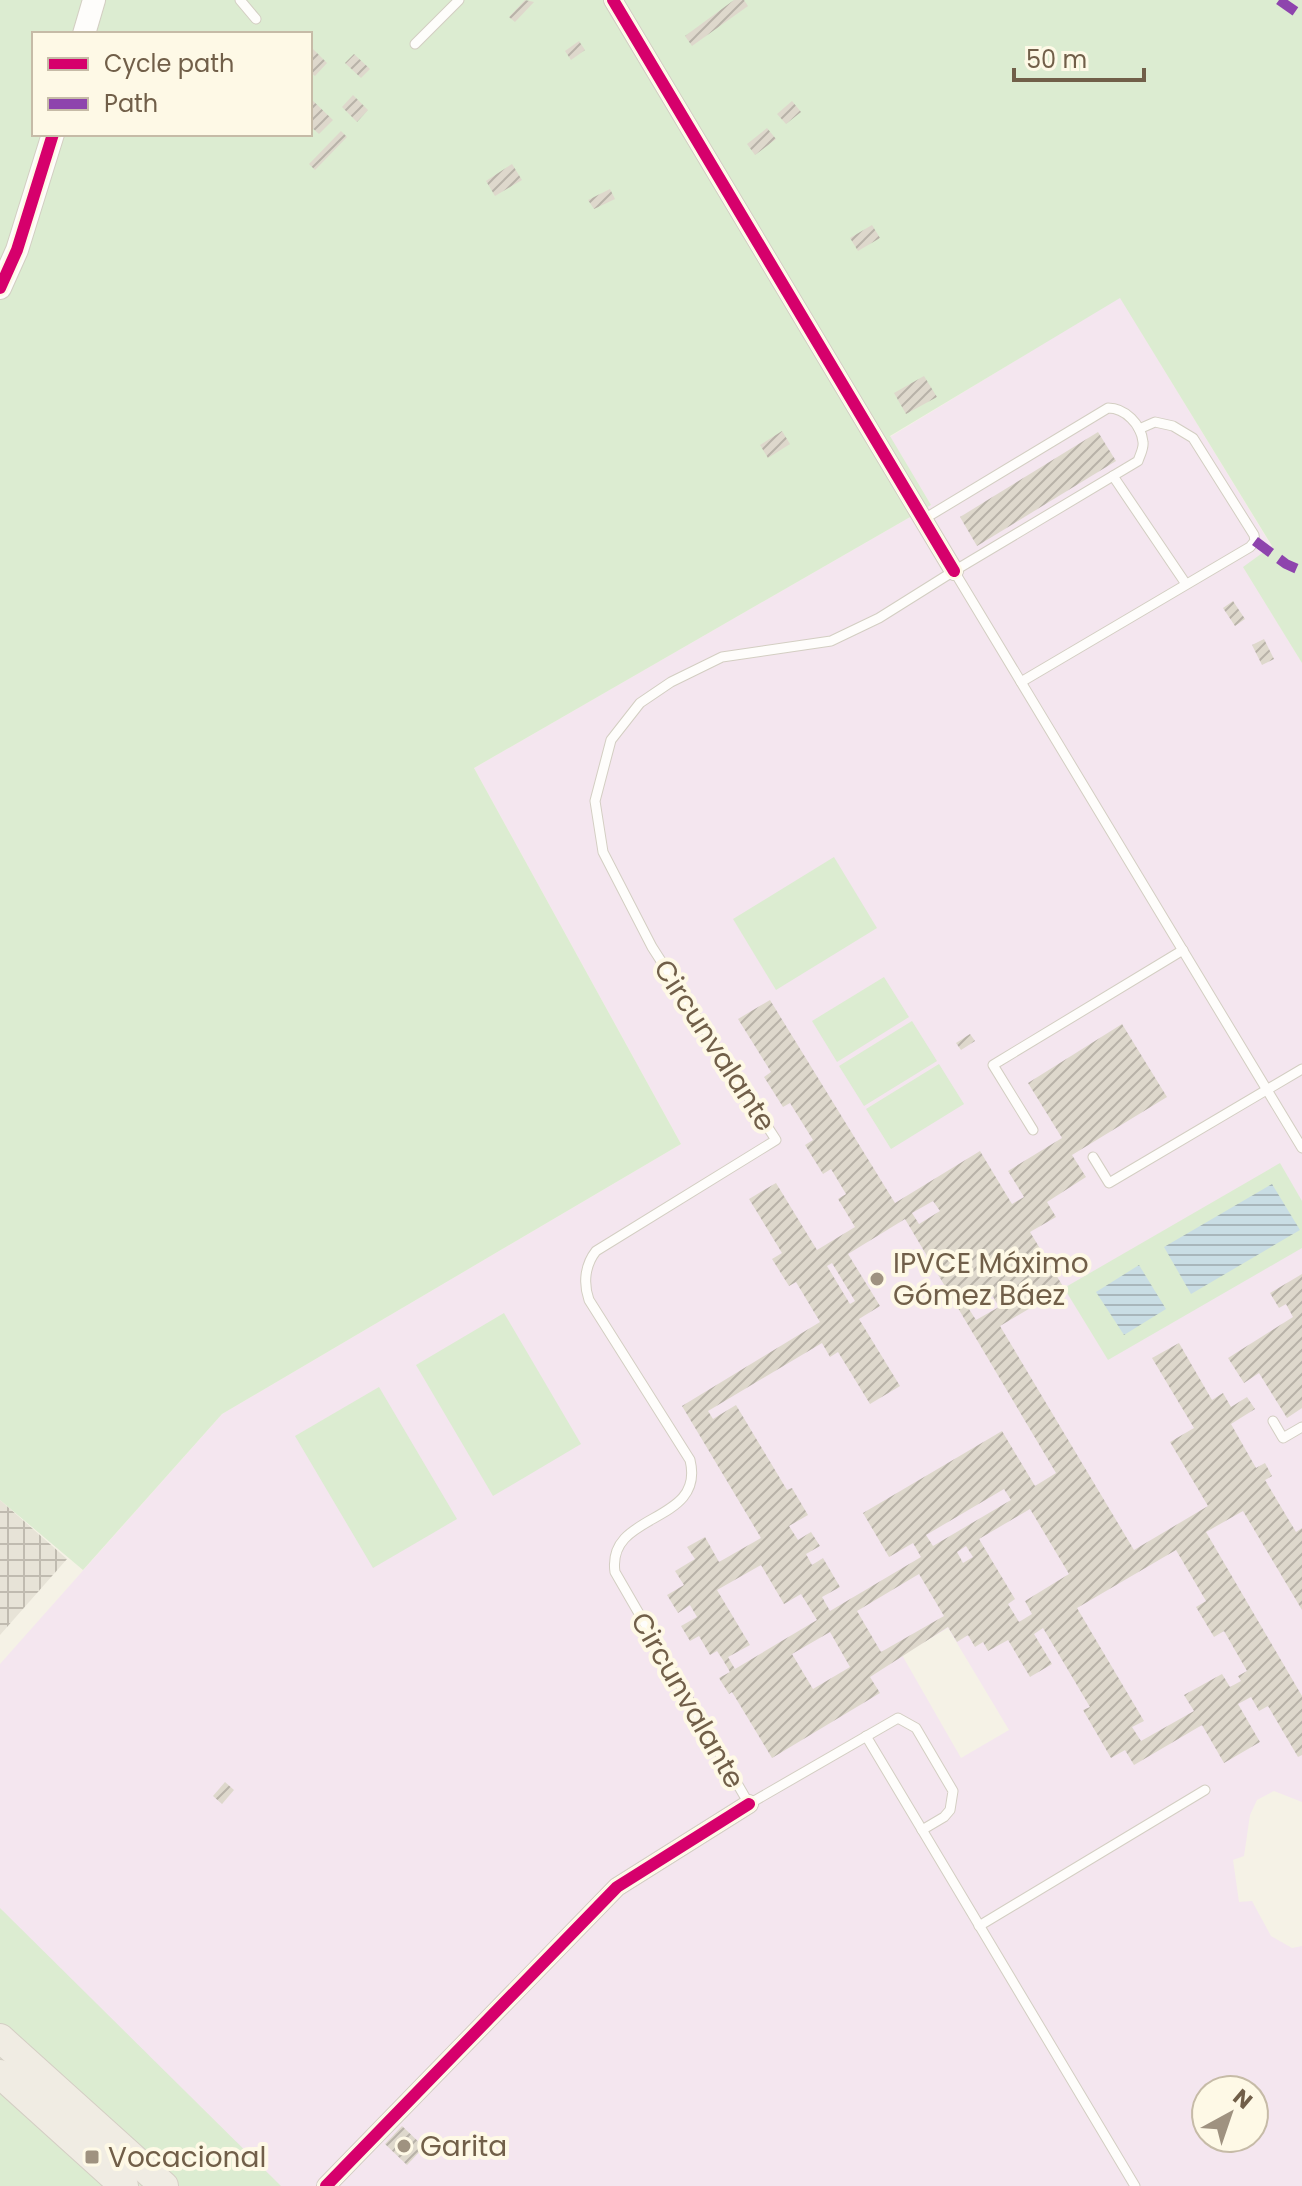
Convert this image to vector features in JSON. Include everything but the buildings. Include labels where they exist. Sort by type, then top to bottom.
[{"type":"highway","points":[[0,2038],[164,2186]]},
{"type":"highway","points":[[0,2074],[124,2186]]},
{"type":"street","points":[[85,32],[94,0]]},
{"type":"street","points":[[613,0],[954,571]]},
{"type":"street","points":[[0,288],[17,250],[52,136]]},
{"type":"street","points":[[326,2186],[617,1887],[749,1804]]},
{"type":"lane","points":[[240,0],[256,19]]},
{"type":"lane","points":[[415,44],[459,0]]},
{"type":"lane","points":[[924,519],[1108,408],[1117,408],[1128,414],[1139,429],[1144,444],[1138,461],[954,571],[1302,1148]]},
{"type":"lane","points":[[1021,682],[1250,547],[1255,541],[1193,438],[1173,426],[1155,422],[1139,429]]},
{"type":"lane","points":[[1113,476],[1186,584]]},
{"type":"lane","name":"Circunvalante","points":[[922,1830],[950,1810],[953,1791],[916,1728],[898,1718],[749,1804],[615,1572],[613,1559],[618,1544],[628,1534],[676,1504],[689,1491],[694,1476],[690,1460],[589,1300],[585,1287],[588,1260],[596,1251],[776,1140],[652,947],[603,852],[595,801],[611,740],[640,703],[671,682],[722,657],[831,641],[879,618],[954,571]]},
{"type":"lane","points":[[1033,1130],[993,1065],[1183,950]]},
{"type":"lane","points":[[1093,1157],[1109,1183],[1302,1069]]},
{"type":"lane","points":[[1273,1421],[1283,1438],[1302,1427]]},
{"type":"lane","points":[[866,1736],[1135,2186]]},
{"type":"lane","points":[[979,1926],[1205,1790]]},
{"type":"shaded area","name":"IPVCE Máximo Gómez Báez","points":[[1120,297],[1272,547],[1244,568],[1302,663],[1302,1802],[1274,1791],[1257,1800],[1250,1815],[1244,1856],[1233,1860],[1239,1902],[1252,1901],[1271,1936],[1292,1948],[1302,1946],[1302,2186],[279,2186],[0,1912],[0,1664],[222,1414],[681,1144],[474,768],[931,505],[890,437]],"holes":[[[948,1628],[1009,1730],[961,1758],[902,1655]]]},
{"type":"shaded area","points":[[1272,1184],[1300,1230],[1191,1294],[1164,1247]]},
{"type":"shaded area","points":[[1139,1265],[1166,1309],[1124,1335],[1096,1292]]},
{"type":"shaded area","points":[[0,1500],[67,1559],[0,1635]]},
{"type":"green space","points":[[0,0],[1302,0],[1302,663],[1243,567],[1272,546],[1120,298],[890,436],[931,505],[474,768],[681,1144],[222,1414],[83,1570],[0,1500]]},
{"type":"green space","points":[[834,857],[877,928],[776,990],[733,919]]},
{"type":"green space","points":[[884,977],[909,1017],[837,1062],[812,1021]]},
{"type":"green space","points":[[912,1021],[937,1061],[864,1106],[839,1066]]},
{"type":"green space","points":[[939,1064],[964,1104],[891,1149],[866,1109]]},
{"type":"green space","points":[[1280,1163],[1302,1201],[1302,1248],[1108,1360],[1064,1288]]},
{"type":"green space","points":[[504,1313],[581,1444],[493,1496],[416,1365]]},
{"type":"green space","points":[[379,1387],[457,1519],[373,1568],[295,1436]]},
{"type":"green space","points":[[0,1908],[281,2186],[0,2186]]},
{"type":"marked path","points":[[1279,0],[1302,16]]},
{"type":"marked path","points":[[1255,541],[1286,564],[1302,571]]},
{"type":"cycle path","points":[[613,0],[954,571]]},
{"type":"cycle path","points":[[0,288],[17,250],[52,136]]},
{"type":"cycle path","points":[[326,2186],[617,1887],[749,1804]]},
{"type":"place","name":"IPVCE Máximo Gómez Báez","points":[[877,1279]]},
{"type":"place","name":"Garita","points":[[404,2146]]},
{"type":"place","name":"Vocacional","points":[[92,2157]]}]
